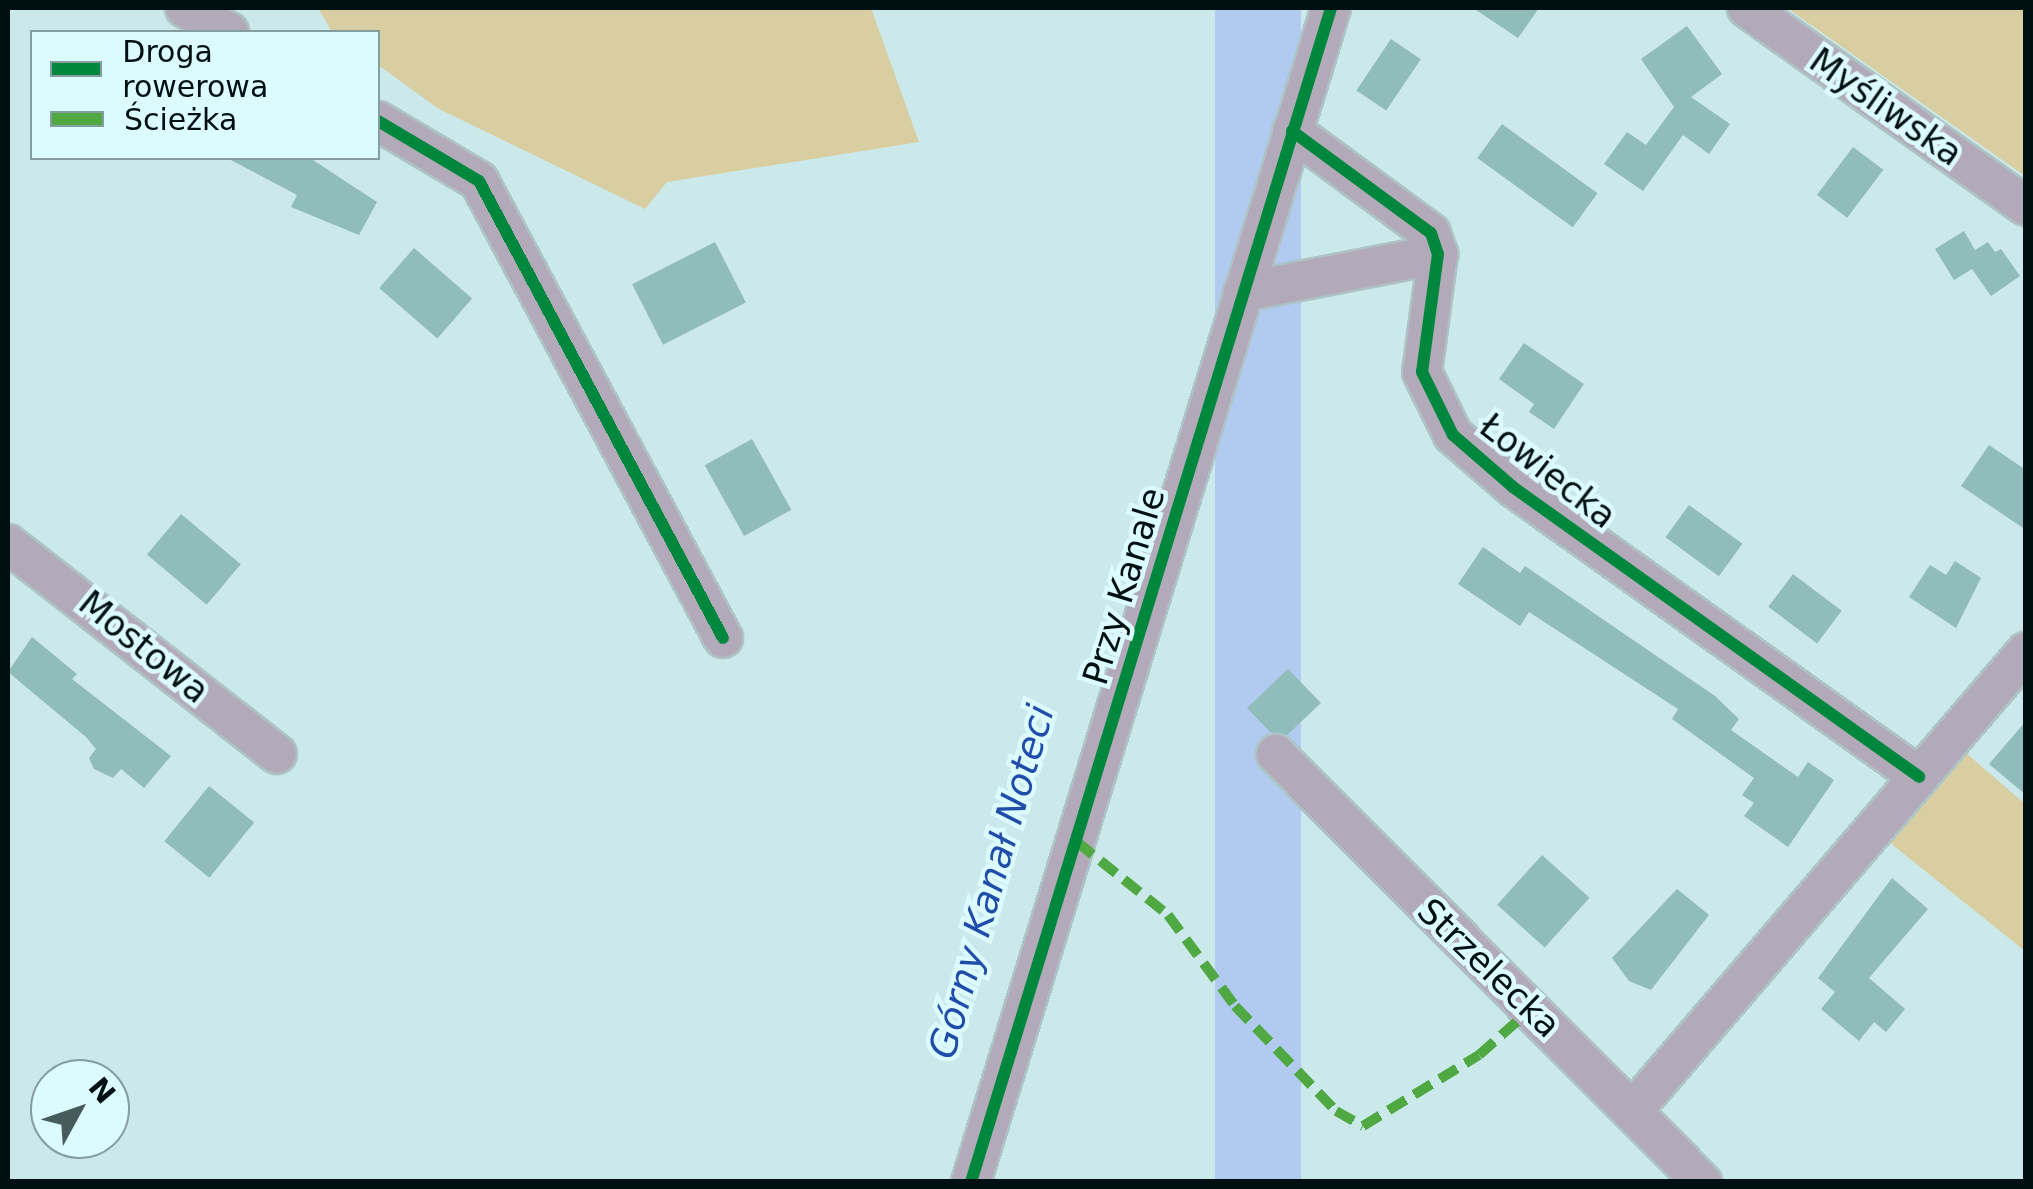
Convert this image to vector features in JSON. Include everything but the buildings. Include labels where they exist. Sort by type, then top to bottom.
[{"type":"street","points":[[186,8],[225,30]]},
{"type":"street","name":"Przy Kanale","points":[[971,1182],[1331,8]]},
{"type":"street","name":"Myśliwska","points":[[1747,8],[2026,206]]},
{"type":"street","points":[[380,121],[480,181],[723,638]]},
{"type":"street","points":[[1244,292],[1438,254],[1431,233],[1292,131]]},
{"type":"street","name":"Łowiecka","points":[[1438,254],[1422,372],[1453,435],[1513,487],[1919,778]]},
{"type":"street","name":"Mostowa","points":[[8,544],[278,754]]},
{"type":"street","points":[[1635,1108],[2026,652]]},
{"type":"street","name":"Strzelecka","points":[[1276,754],[1418,902],[1635,1108],[1702,1182]]},
{"type":"shaded area","points":[[318,8],[871,8],[919,142],[667,182],[645,209],[439,109],[380,66],[380,30],[331,30]]},
{"type":"shaded area","points":[[1787,8],[2025,8],[2025,176]]},
{"type":"shaded area","points":[[1951,740],[2025,804],[2025,951],[1879,834]]},
{"type":"water","points":[[1215,8],[1301,8],[1301,1182],[1215,1182]]},
{"type":"marked path","points":[[1077,842],[1168,915],[1235,1006],[1336,1111],[1363,1126],[1479,1055],[1531,1009]]},
{"type":"cycle path","points":[[971,1182],[1331,8]]},
{"type":"cycle path","points":[[380,122],[479,181],[723,638]]},
{"type":"cycle path","points":[[1292,131],[1431,233],[1438,254],[1422,372],[1453,435],[1513,487],[1919,777]]},
{"type":"water label","name":"Górny Kanał Noteci","points":[[992,882]]}]
